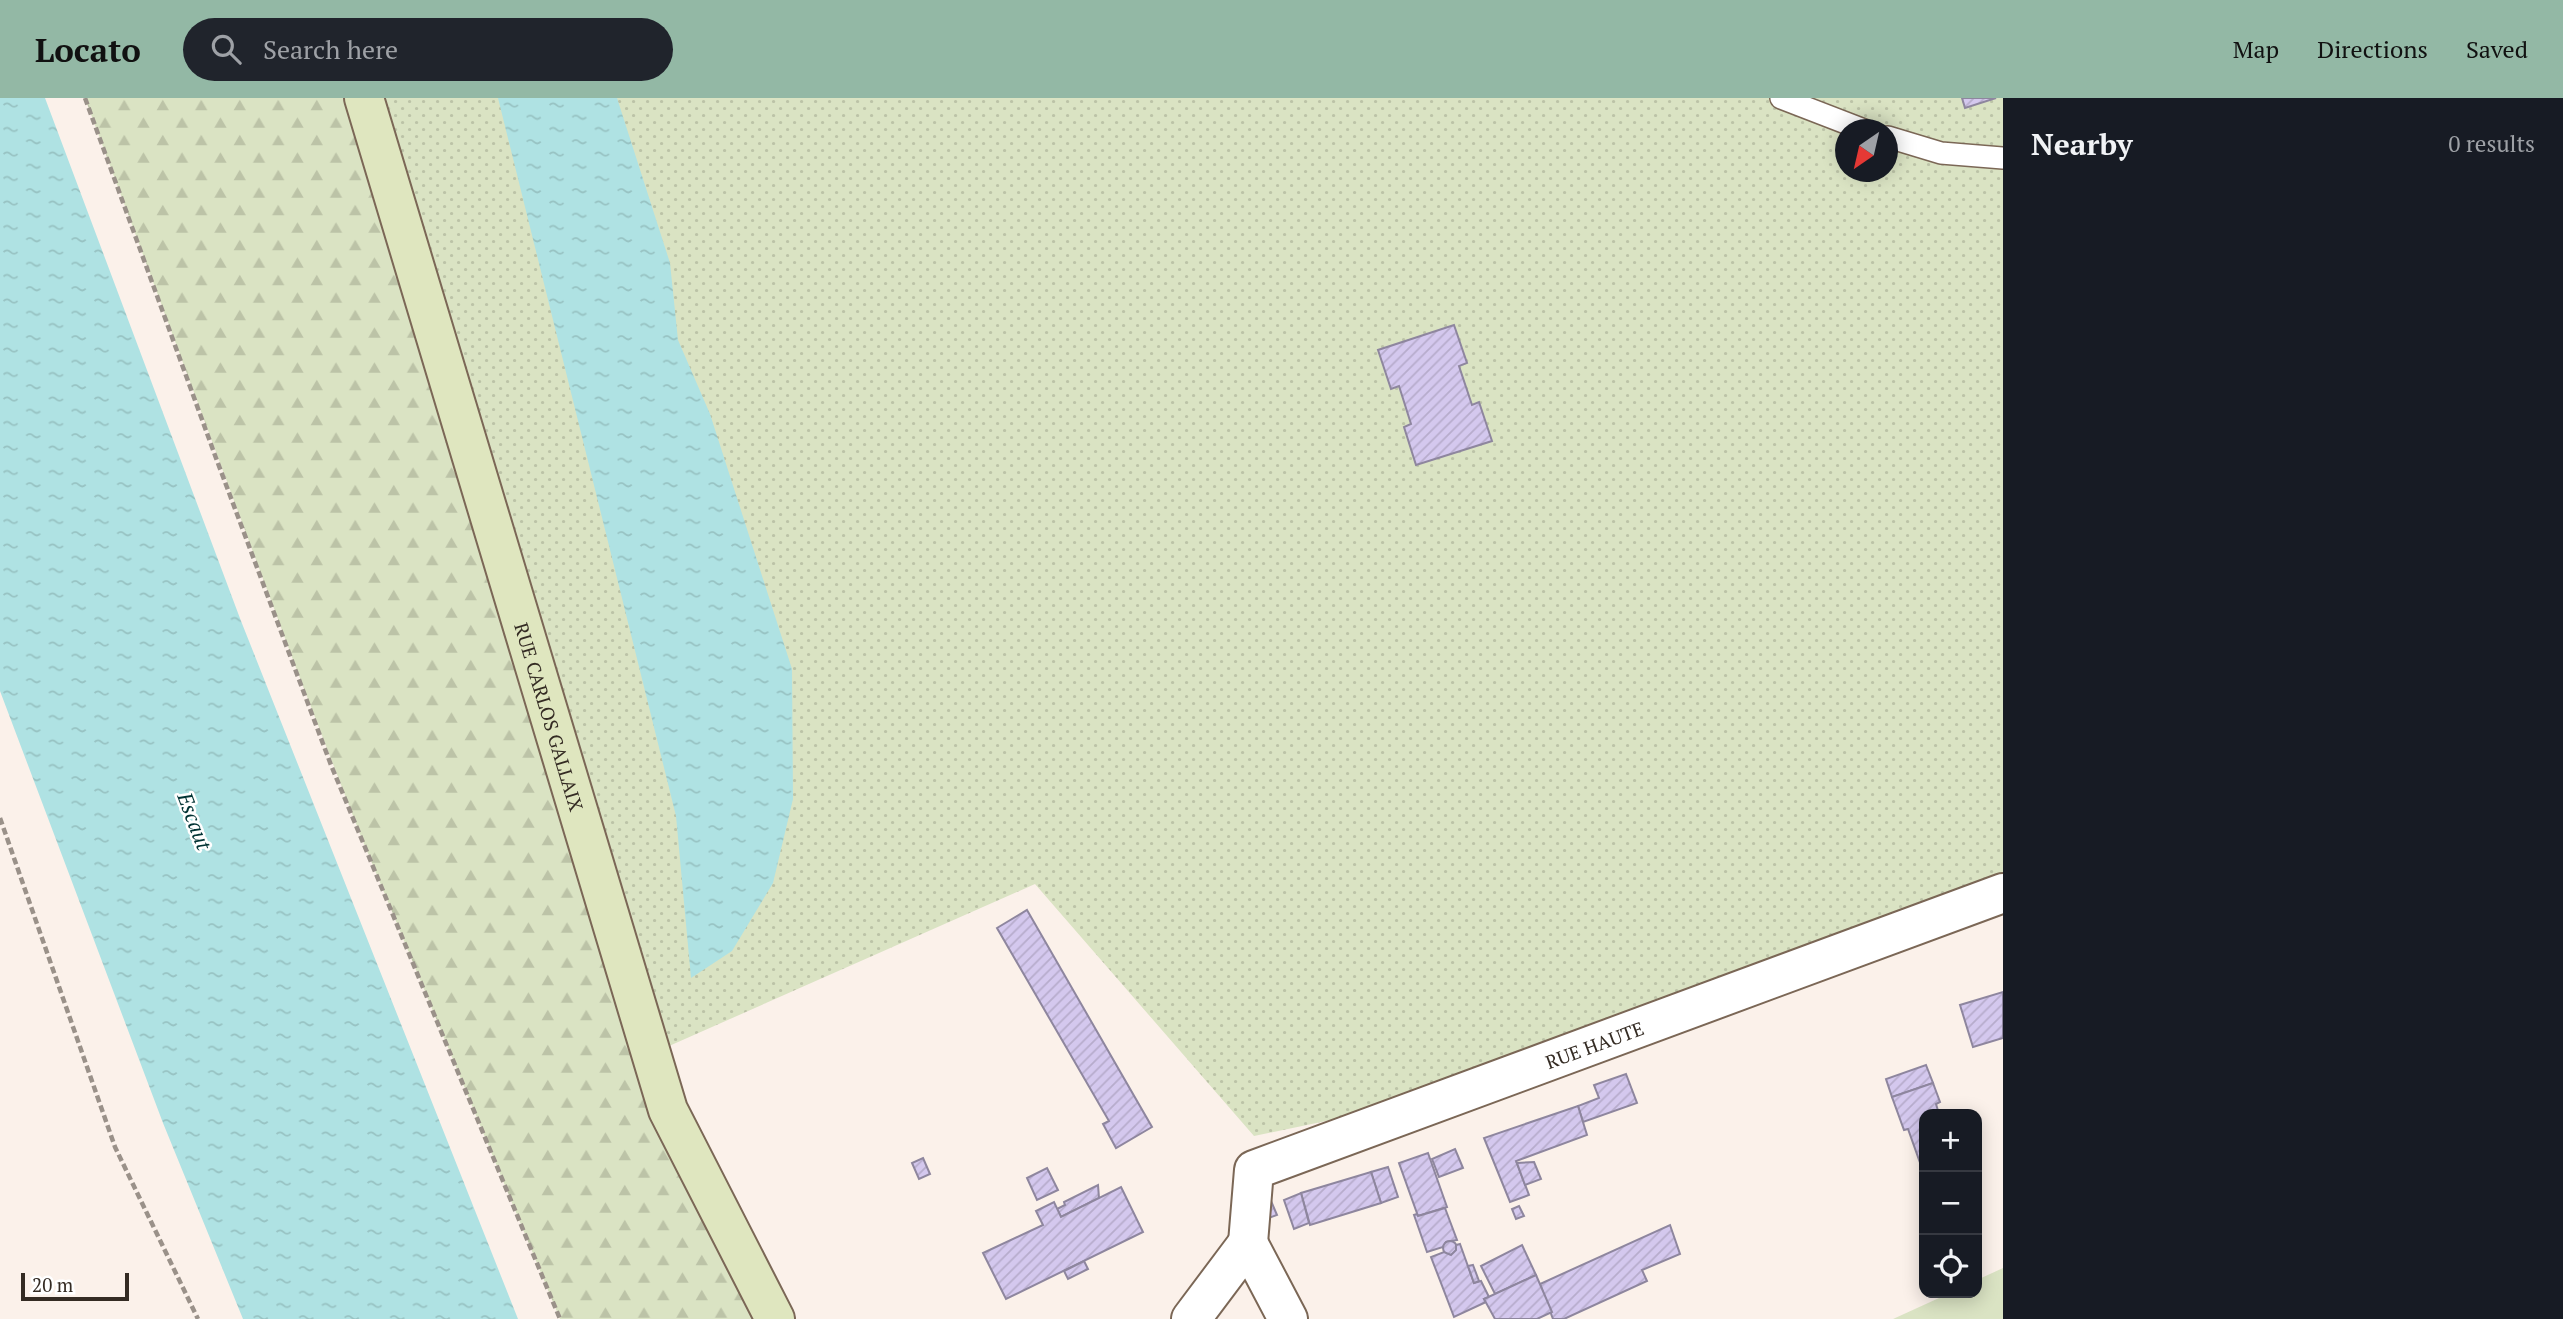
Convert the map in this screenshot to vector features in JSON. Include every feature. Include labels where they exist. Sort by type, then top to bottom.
[{"type":"main road","name":"RUE CARLOS GALLAIX","points":[[364,98],[668,1110],[775,1319]]},
{"type":"street","name":"RUE HAUTE","points":[[1248,1243],[1254,1170],[2003,893]]},
{"type":"street","points":[[1191,1319],[1248,1243],[1288,1319]]},
{"type":"lane","points":[[1781,98],[1835,119]]},
{"type":"lane","points":[[1898,140],[1941,153],[2003,158]]},
{"type":"path","points":[[85,98],[331,765],[560,1319]]},
{"type":"path","points":[[0,818],[115,1147],[198,1319]]},
{"type":"green space","points":[[85,98],[364,98],[668,1110],[775,1319],[560,1319],[360,834]]},
{"type":"green space","points":[[365,98],[2003,98],[2003,893],[1464,1092],[1254,1136],[1035,884],[651,1054]]},
{"type":"green space","points":[[2003,1268],[2003,1319],[1893,1319],[1939,1298],[1982,1298],[1982,1278]]},
{"type":"water","name":"Escaut","points":[[0,98],[45,98],[241,621],[518,1319],[243,1319],[163,1123],[0,691]]},
{"type":"water","points":[[498,98],[617,98],[670,263],[678,340],[710,414],[792,669],[793,799],[773,883],[732,951],[691,978],[676,816]]},
{"type":"building","points":[[1962,98],[1996,98],[1965,108]]},
{"type":"building","points":[[1454,325],[1467,363],[1459,366],[1472,405],[1479,402],[1492,441],[1416,465],[1404,427],[1411,424],[1399,386],[1391,389],[1378,350]]},
{"type":"building","points":[[1027,910],[1152,1127],[1116,1148],[1103,1124],[1109,1121],[997,928]]},
{"type":"building","points":[[2003,992],[2003,1038],[1973,1047],[1960,1005]]},
{"type":"building","points":[[1926,1065],[1933,1083],[1892,1097],[1886,1079]]},
{"type":"building","points":[[1626,1074],[1637,1103],[1583,1122],[1578,1106],[1599,1098],[1594,1085]]},
{"type":"building","points":[[1933,1083],[1940,1102],[1936,1104],[1938,1109],[1919,1109],[1919,1160],[1908,1129],[1904,1130],[1892,1097]]},
{"type":"building","points":[[1578,1106],[1587,1135],[1516,1161],[1529,1195],[1510,1202],[1484,1138]]},
{"type":"building","points":[[1455,1149],[1463,1168],[1439,1177],[1432,1159]]},
{"type":"building","points":[[1428,1153],[1447,1207],[1418,1216],[1399,1163]]},
{"type":"building","points":[[923,1158],[930,1174],[919,1179],[912,1163]]},
{"type":"building","points":[[1534,1162],[1541,1179],[1525,1185],[1517,1163]]},
{"type":"building","points":[[1388,1167],[1398,1197],[1381,1203],[1371,1172]]},
{"type":"building","points":[[1047,1168],[1058,1190],[1037,1200],[1027,1178]]},
{"type":"building","points":[[1371,1172],[1381,1203],[1310,1225],[1301,1193]]},
{"type":"building","points":[[1098,1185],[1099,1198],[1061,1217],[1057,1209],[1065,1205],[1064,1202]]},
{"type":"building","points":[[1121,1187],[1143,1232],[1006,1299],[983,1253],[1043,1225],[1036,1211],[1054,1202],[1061,1217]]},
{"type":"building","points":[[1301,1193],[1309,1223],[1294,1229],[1284,1200]]},
{"type":"building","points":[[1271,1201],[1277,1215],[1266,1219],[1260,1205]]},
{"type":"building","points":[[1519,1206],[1524,1216],[1516,1219],[1512,1209]]},
{"type":"building","points":[[1445,1208],[1457,1240],[1446,1242],[1443,1247],[1427,1252],[1414,1215]]},
{"type":"building","points":[[1670,1225],[1680,1254],[1642,1270],[1647,1281],[1564,1319],[1553,1319],[1540,1284]]},
{"type":"building","points":[[1450,1241],[1455,1243],[1455,1253],[1450,1255],[1445,1253],[1443,1248],[1445,1243]]},
{"type":"building","points":[[1460,1244],[1474,1283],[1481,1281],[1489,1297],[1484,1299],[1486,1302],[1454,1317],[1431,1257],[1444,1252],[1451,1255],[1456,1250],[1456,1245]]},
{"type":"building","points":[[1522,1245],[1536,1275],[1495,1294],[1481,1266]]},
{"type":"building","points":[[1084,1261],[1088,1269],[1068,1279],[1064,1271]]},
{"type":"building","points":[[1473,1265],[1479,1281],[1474,1283],[1468,1266]]},
{"type":"building","points":[[1536,1275],[1552,1312],[1537,1319],[1495,1319],[1484,1299]]}]
